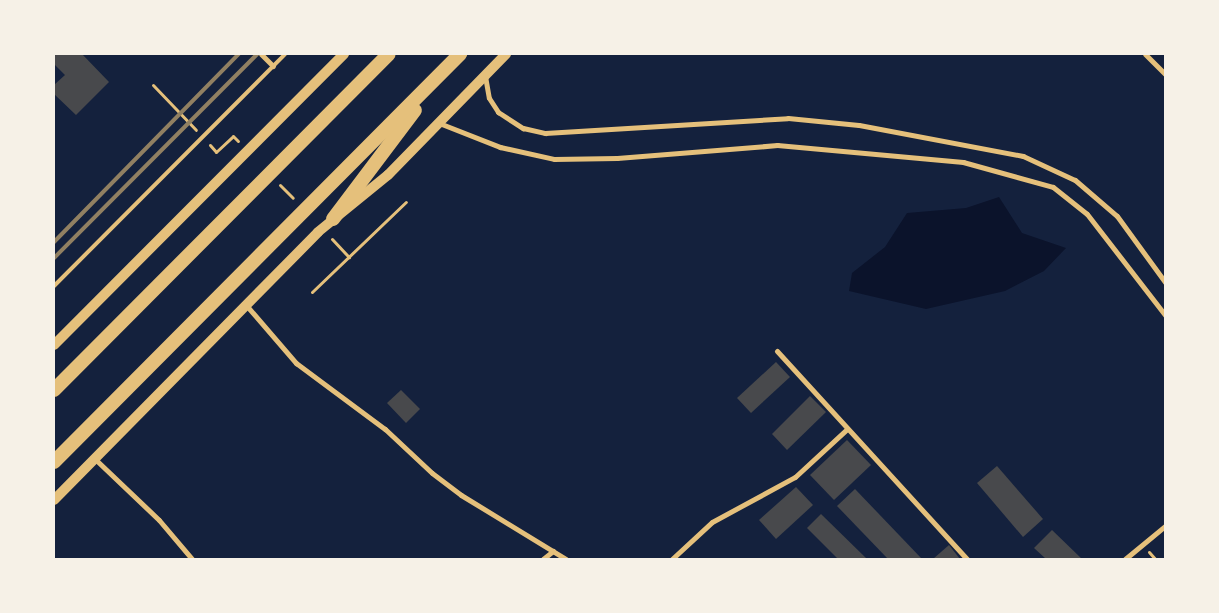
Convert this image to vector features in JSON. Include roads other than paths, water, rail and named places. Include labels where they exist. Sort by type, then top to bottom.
[{"type":"highway","points":[[54,390],[389,54]]},
{"type":"highway","points":[[54,462],[290,227],[460,54]]},
{"type":"highway","points":[[333,219],[440,74]]},
{"type":"main road","points":[[54,345],[344,54]]},
{"type":"main road","points":[[54,500],[246,304],[333,219],[388,175],[506,54]]},
{"type":"street","points":[[261,54],[273,66]]},
{"type":"street","points":[[1145,54],[1165,74]]},
{"type":"street","points":[[485,75],[489,98],[498,112],[523,128],[544,133],[788,118],[859,125],[1023,156],[1076,180],[1110,210],[1165,282]]},
{"type":"street","points":[[439,123],[500,147],[554,159],[617,158],[777,145],[963,162],[1053,187],[1088,214],[1165,314]]},
{"type":"street","points":[[246,304],[296,363],[325,387],[385,429],[461,495],[566,559]]},
{"type":"street","points":[[777,351],[968,559]]},
{"type":"street","points":[[672,559],[712,522],[795,477],[847,429]]},
{"type":"street","points":[[94,460],[170,532],[192,559]]},
{"type":"street","points":[[1125,559],[1165,526]]},
{"type":"street","points":[[543,559],[553,550]]},
{"type":"lane","points":[[54,286],[285,54]]},
{"type":"water","points":[[999,197],[1022,233],[1066,248],[1044,271],[1005,291],[926,309],[849,291],[852,273],[885,247],[907,213],[966,208]]},
{"type":"railway","points":[[54,242],[239,54]]},
{"type":"railway","points":[[54,258],[257,54]]}]
